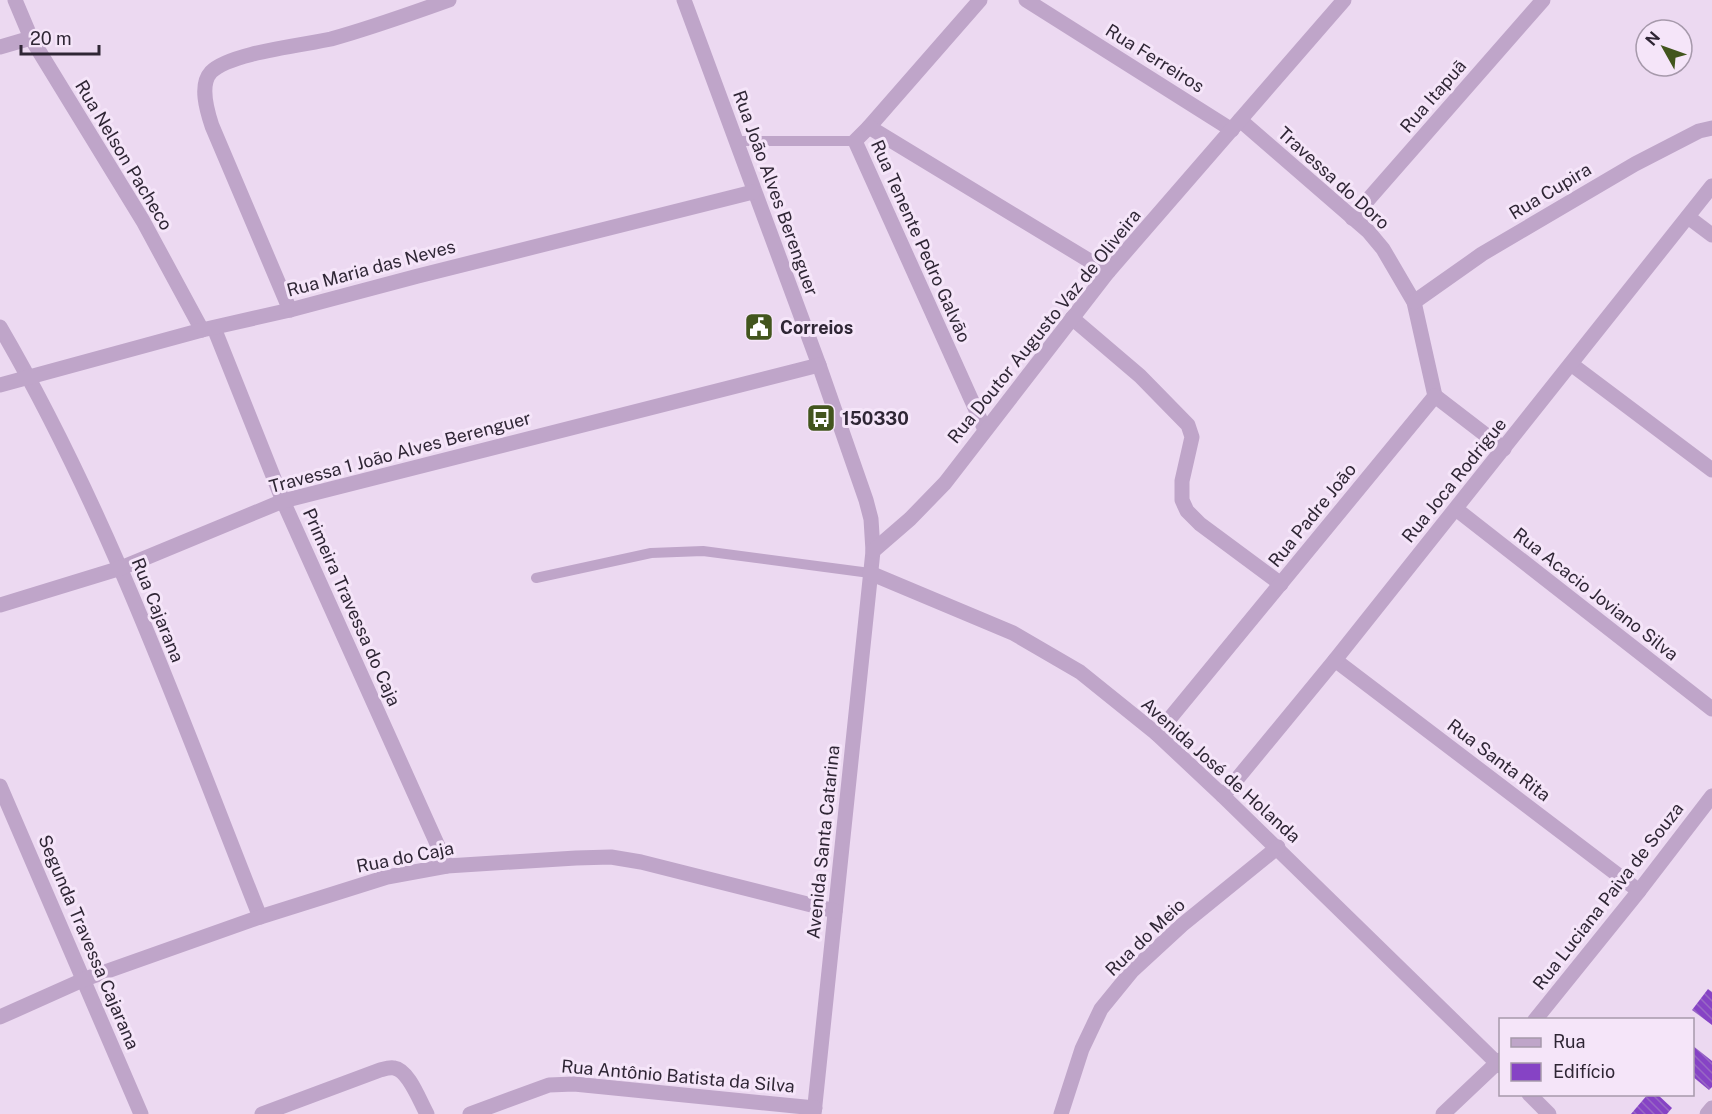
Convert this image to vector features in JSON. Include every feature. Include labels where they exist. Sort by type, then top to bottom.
[{"type":"street","name":"Rua Nelson Pacheco","points":[[15,0],[31,38],[208,329]]},
{"type":"street","points":[[290,310],[212,126],[206,102],[207,80],[212,71],[218,67],[258,53],[330,39],[449,0]]},
{"type":"street","name":"Rua Tenente Pedro Galvão","points":[[980,0],[855,141],[985,430]]},
{"type":"street","name":"Rua Ferreiros","points":[[1026,0],[1236,125]]},
{"type":"street","name":"Rua Doutor Augusto Vaz de Oliveira","points":[[873,551],[910,519],[945,483],[1108,272],[1344,0]]},
{"type":"street","name":"Rua Itapuã","points":[[1352,218],[1543,0]]},
{"type":"street","name":"Rua João Alves Berenguer","points":[[689,3],[753,192],[819,365],[866,500],[871,519],[873,551],[870,573]]},
{"type":"street","points":[[0,47],[31,38]]},
{"type":"street","name":"Travessa do Doro","points":[[1236,125],[1368,231],[1383,249],[1414,302]]},
{"type":"street","points":[[869,127],[1108,272]]},
{"type":"street","name":"Rua Cupira","points":[[1414,302],[1482,254],[1635,164],[1699,132],[1712,128]]},
{"type":"street","name":"Rua Joca Rodrigue","points":[[1223,796],[1335,660],[1712,186]]},
{"type":"street","name":"Rua Maria das Neves","points":[[0,385],[208,329],[753,192]]},
{"type":"street","points":[[1688,217],[1712,235]]},
{"type":"street","points":[[1414,302],[1435,396],[1504,448]]},
{"type":"street","points":[[1072,318],[1140,376],[1188,425],[1192,437],[1182,481],[1182,500],[1187,511],[1200,524],[1281,584]]},
{"type":"street","name":"Rua Cajarana","points":[[0,327],[30,377],[121,568],[260,917]]},
{"type":"street","name":"Primeira Travessa do Caja","points":[[208,329],[282,501],[447,866]]},
{"type":"street","points":[[1571,364],[1712,470]]},
{"type":"street","name":"Travessa 1 João Alves Berenguer","points":[[0,605],[121,568],[282,501],[819,365]]},
{"type":"street","name":"Rua Padre João","points":[[1157,734],[1435,396]]},
{"type":"street","name":"Rua Acacio Joviano Silva","points":[[1456,509],[1712,709]]},
{"type":"street","name":"Avenida José de Holanda","points":[[870,573],[1014,633],[1080,672],[1157,734],[1278,847],[1499,1063]]},
{"type":"street","name":"Avenida Santa Catarina","points":[[815,1111],[870,573]]},
{"type":"street","name":"Rua Santa Rita","points":[[1335,660],[1639,891]]},
{"type":"street","name":"Segunda Travessa Cajarana","points":[[0,786],[85,979],[141,1114]]},
{"type":"street","name":"Rua Luciana Paiva de Souza","points":[[1537,1018],[1639,891],[1707,814],[1712,796]]},
{"type":"street","name":"Rua do Meio","points":[[1061,1114],[1082,1049],[1101,1010],[1126,979],[1182,925],[1278,847]]},
{"type":"street","name":"Rua do Caja","points":[[0,1017],[85,979],[260,917],[387,877],[447,866],[611,857],[641,862],[835,911]]},
{"type":"street","points":[[1443,1114],[1499,1065]]},
{"type":"street","points":[[262,1114],[393,1067],[401,1070],[407,1077],[427,1114]]},
{"type":"street","name":"Rua Antônio Batista da Silva","points":[[470,1114],[549,1085],[574,1084],[815,1111]]},
{"type":"street","points":[[1530,1096],[1550,1114]]},
{"type":"street","points":[[1707,1114],[1712,1108]]},
{"type":"lane","points":[[735,141],[855,141]]},
{"type":"lane","points":[[536,578],[651,553],[703,551],[870,573]]},
{"type":"building","points":[[1708,989],[1712,992],[1712,1025],[1692,1010]]},
{"type":"building","points":[[1694,1047],[1712,1061],[1712,1087],[1709,1090],[1694,1078]]},
{"type":"building","points":[[1646,1096],[1659,1096],[1672,1108],[1667,1114],[1631,1114]]},
{"type":"place","name":"Correios","points":[[759,327]]},
{"type":"place","name":"150330","points":[[821,418]]}]
